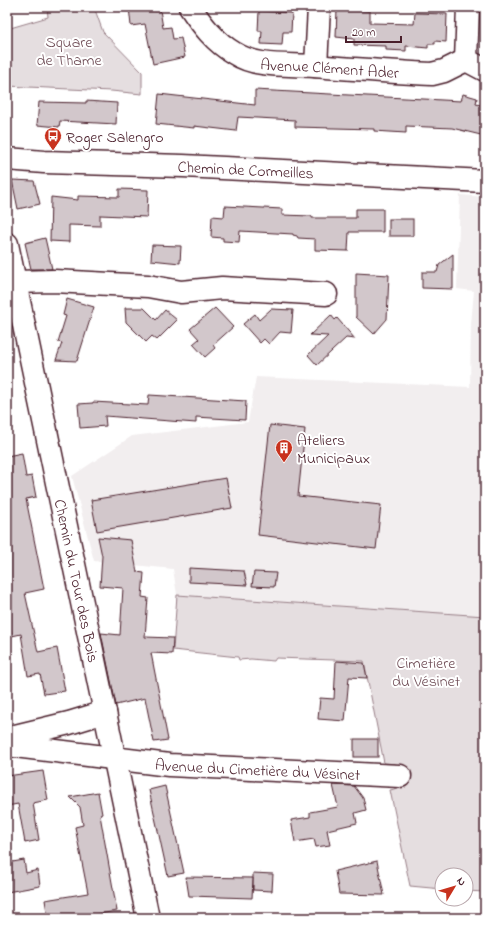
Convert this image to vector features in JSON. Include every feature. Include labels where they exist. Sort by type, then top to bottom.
[{"type":"street","name":"Avenue Clément Ader","points":[[190,7],[200,23],[216,40],[234,54],[254,62],[316,66],[345,70],[432,74],[444,71],[466,60]]},
{"type":"street","points":[[316,66],[318,7]]},
{"type":"street","points":[[468,7],[466,60],[485,70]]},
{"type":"street","name":"Chemin de Cormeilles","points":[[7,159],[44,162],[183,166],[485,181]]},
{"type":"street","name":"Chemin du Tour des Bois","points":[[7,244],[148,918]]},
{"type":"street","points":[[15,282],[54,281],[148,286],[181,292],[222,288],[326,294]]},
{"type":"street","points":[[7,738],[105,712]]},
{"type":"street","name":"Avenue du Cimetière du Vésinet","points":[[7,745],[114,760],[169,765],[400,776]]},
{"type":"shaded area","points":[[460,195],[485,197],[485,616],[177,595],[173,569],[94,561],[72,476],[132,436],[248,422],[256,377],[470,387],[471,324],[474,291],[457,289]]},
{"type":"green space","name":"Square de Thame","points":[[47,7],[94,7],[103,32],[142,72],[142,94],[7,86],[7,29],[48,17]]},
{"type":"green space","name":"Cimetière du Vésinet","points":[[177,595],[485,616],[485,892],[474,891],[474,867],[434,867],[434,888],[410,886],[390,790],[398,786],[401,770],[396,764],[384,763],[364,661],[276,658],[274,661],[251,659],[239,660],[238,657],[173,650]]},
{"type":"building","points":[[129,7],[154,7],[155,11],[160,10],[163,28],[171,27],[173,39],[181,38],[185,57],[153,64],[145,24],[131,26]]},
{"type":"building","points":[[337,9],[370,11],[370,23],[414,24],[415,13],[447,14],[446,42],[435,41],[435,44],[428,44],[428,48],[406,46],[406,51],[386,50],[386,46],[354,45],[354,39],[336,37]]},
{"type":"building","points":[[259,11],[292,13],[291,32],[283,32],[282,45],[261,44],[262,31],[258,31]]},
{"type":"building","points":[[255,90],[461,101],[463,94],[477,98],[476,104],[485,106],[485,136],[452,128],[406,126],[406,133],[374,131],[374,129],[295,127],[295,120],[238,117],[236,131],[194,126],[194,128],[156,124],[159,94],[255,105]]},
{"type":"building","points":[[86,101],[117,103],[116,124],[60,121],[59,127],[37,125],[39,102],[86,103]]},
{"type":"building","points":[[12,180],[34,181],[40,204],[18,209]]},
{"type":"building","points":[[119,189],[148,190],[147,217],[100,215],[100,226],[69,225],[69,242],[50,241],[51,197],[78,200],[78,196],[119,197]]},
{"type":"building","points":[[225,206],[282,209],[282,215],[312,216],[312,218],[356,218],[356,209],[383,209],[383,232],[349,232],[348,251],[315,250],[315,239],[298,238],[293,234],[240,231],[239,242],[223,241],[223,238],[211,237],[212,216],[224,217]]},
{"type":"building","points":[[389,219],[413,219],[413,236],[389,236]]},
{"type":"building","points":[[45,238],[52,269],[31,269],[25,243]]},
{"type":"building","points":[[152,245],[181,246],[180,263],[151,260]]},
{"type":"building","points":[[453,254],[453,289],[422,288],[422,272],[437,272],[439,265]]},
{"type":"building","points":[[356,273],[389,275],[387,319],[374,334],[356,317]]},
{"type":"building","points":[[67,299],[94,307],[77,361],[56,360],[62,343],[58,342],[66,316],[63,315]]},
{"type":"building","points":[[125,308],[144,308],[156,320],[165,310],[177,320],[157,340],[152,336],[146,342],[126,322]]},
{"type":"building","points":[[215,308],[233,327],[213,345],[215,348],[205,357],[193,344],[199,339],[190,329]]},
{"type":"building","points":[[271,309],[293,310],[291,333],[280,332],[269,344],[264,339],[260,343],[243,324],[255,314],[259,320]]},
{"type":"building","points":[[331,315],[335,320],[337,318],[355,339],[346,338],[317,365],[308,355],[328,336],[310,335]]},
{"type":"building","points":[[149,395],[246,401],[245,420],[196,417],[196,423],[105,416],[106,426],[80,428],[78,404],[93,402],[148,405]]},
{"type":"building","points":[[270,425],[305,429],[298,496],[381,505],[376,549],[258,535]]},
{"type":"building","points":[[22,453],[26,477],[32,476],[36,497],[26,499],[44,589],[25,593],[38,652],[57,648],[65,691],[44,694],[40,674],[28,676],[21,634],[12,636],[7,612],[10,610],[7,595],[7,456]]},
{"type":"building","points":[[226,478],[232,508],[97,531],[91,500]]},
{"type":"building","points":[[98,537],[131,540],[137,572],[144,573],[142,597],[148,598],[145,637],[173,638],[172,654],[151,653],[168,740],[154,742],[145,698],[116,705],[101,633],[120,635],[123,588],[100,586],[102,556]]},
{"type":"building","points":[[189,568],[244,571],[247,585],[189,582]]},
{"type":"building","points":[[254,572],[276,573],[274,587],[252,586]]},
{"type":"building","points":[[336,661],[364,663],[367,678],[349,677],[345,721],[318,719],[320,698],[334,699]]},
{"type":"building","points":[[354,739],[378,739],[378,757],[354,757]]},
{"type":"building","points":[[43,771],[48,800],[33,803],[39,840],[25,843],[18,804],[7,806],[7,776]]},
{"type":"building","points":[[333,785],[354,786],[363,798],[366,810],[355,813],[357,823],[327,830],[330,845],[316,847],[314,839],[295,842],[291,820],[310,817],[310,812],[338,807]]},
{"type":"building","points":[[165,786],[184,873],[168,876],[149,790]]},
{"type":"building","points":[[98,792],[102,814],[100,815],[117,911],[75,918],[48,918],[45,900],[88,893],[75,827],[83,825],[80,807],[70,797]]},
{"type":"building","points":[[24,860],[26,873],[38,870],[40,886],[7,892],[7,863]]},
{"type":"building","points":[[377,861],[384,895],[339,894],[335,871]]},
{"type":"building","points":[[253,873],[273,874],[272,891],[253,890]]},
{"type":"building","points":[[186,877],[253,878],[252,898],[189,896]]},
{"type":"place","name":"Roger Salengro","points":[[53,151]]},
{"type":"place","name":"Ateliers Municipaux","points":[[284,463]]}]
